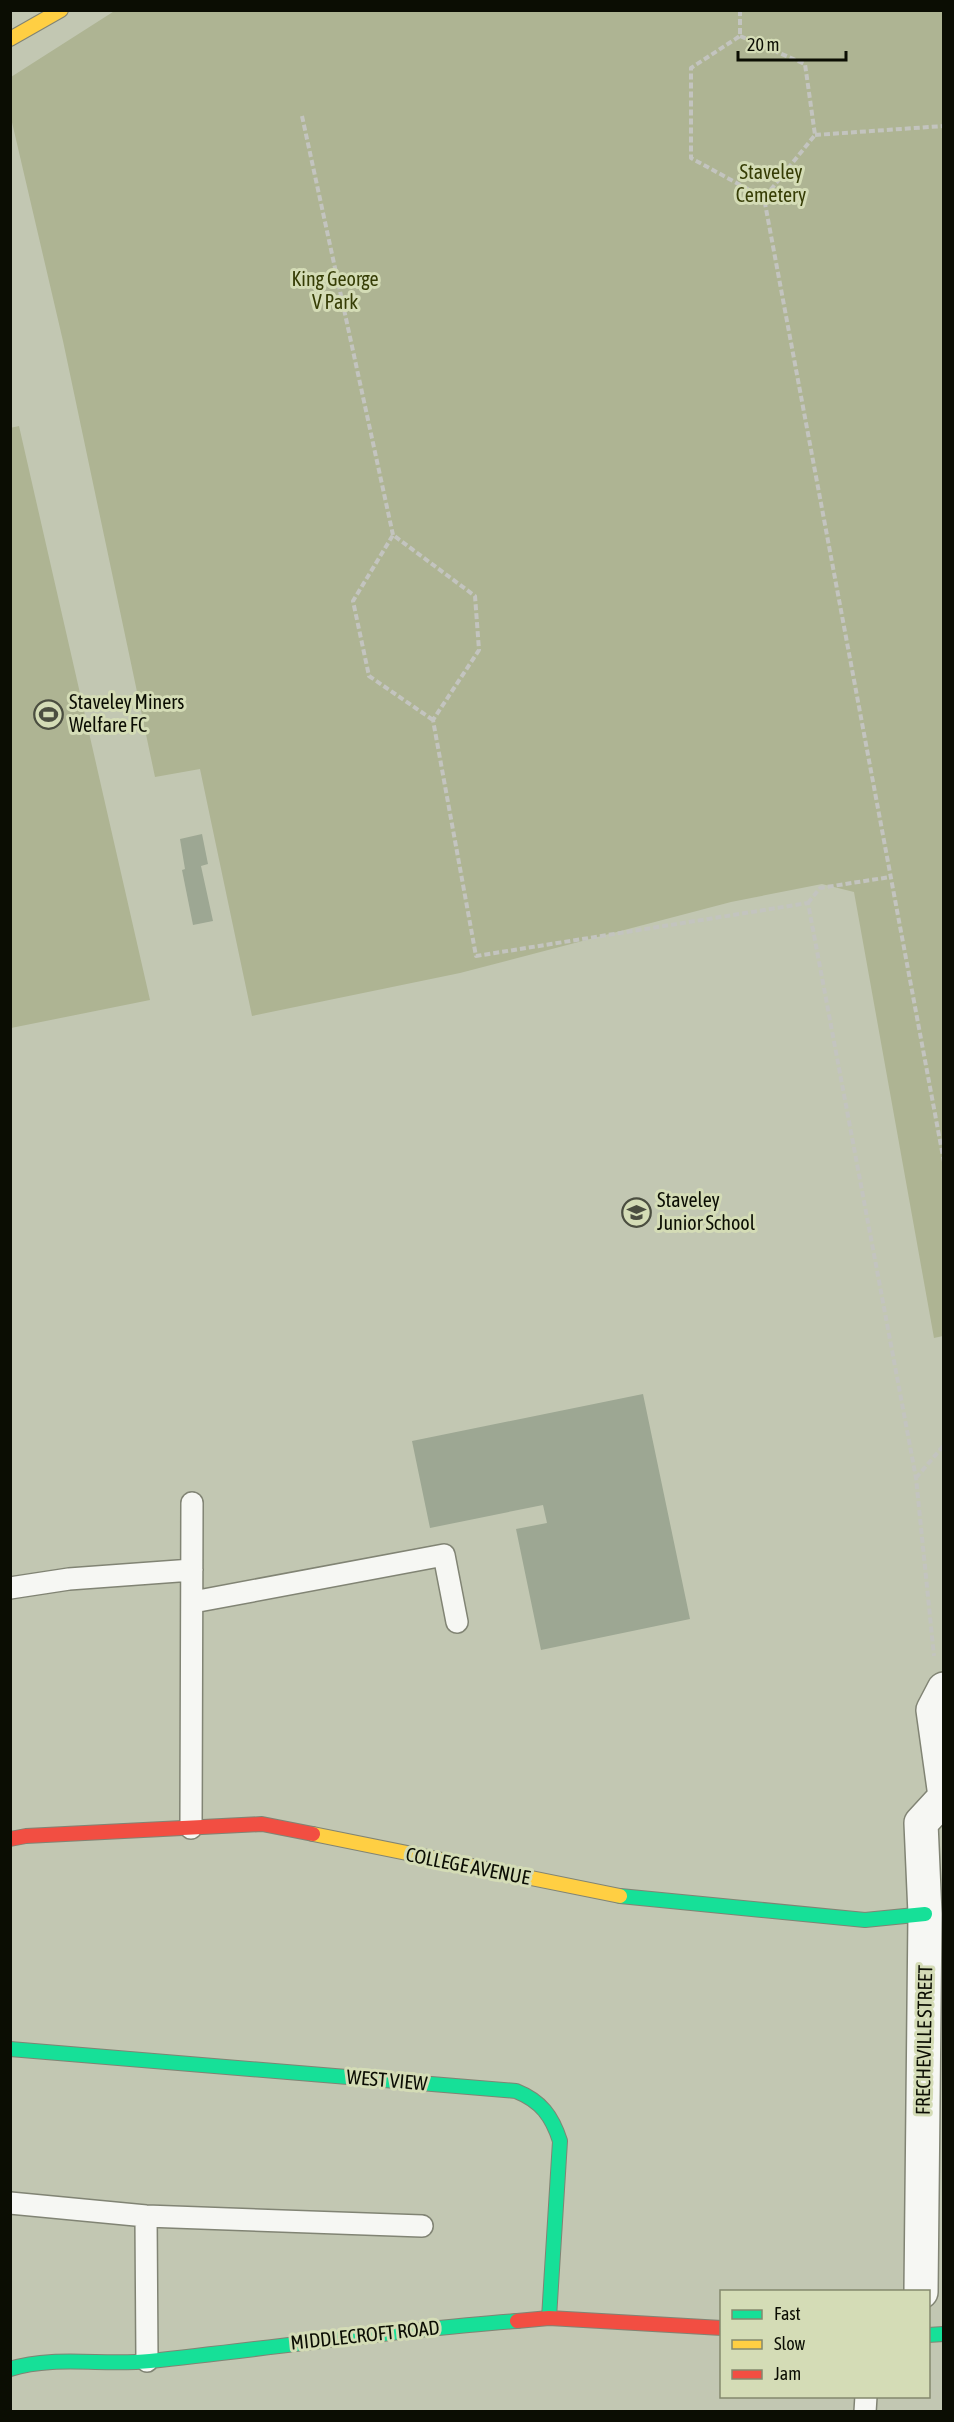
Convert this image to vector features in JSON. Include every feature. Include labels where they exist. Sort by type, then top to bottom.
[{"type":"street","points":[[10,39],[61,10]]},
{"type":"street","points":[[938,1699],[944,1789]]},
{"type":"street","name":"FRECHEVILLE STREET","points":[[921,2290],[925,1914],[921,1823],[944,1798]]},
{"type":"street","name":"COLLEGE AVENUE","points":[[10,1839],[26,1836],[262,1824],[616,1896],[866,1920],[925,1914]]},
{"type":"street","name":"WEST VIEW","points":[[10,2049],[516,2091],[531,2096],[545,2107],[555,2124],[560,2141],[549,2318]]},
{"type":"street","name":"MIDDLECROFT ROAD","points":[[10,2369],[30,2363],[147,2361],[412,2329],[549,2318],[720,2328]]},
{"type":"lane","points":[[191,1828],[192,1503]]},
{"type":"lane","points":[[193,1602],[444,1555],[457,1622]]},
{"type":"lane","points":[[10,1588],[69,1579],[192,1570]]},
{"type":"lane","points":[[10,2203],[146,2216],[422,2226]]},
{"type":"lane","points":[[146,2216],[147,2361]]},
{"type":"path","points":[[740,10],[740,36]]},
{"type":"path","points":[[740,36],[805,64],[816,135]]},
{"type":"path","points":[[740,36],[691,68],[691,158],[764,198]]},
{"type":"path","points":[[302,116],[393,535],[475,596],[479,650],[433,720],[476,956],[808,903],[820,888],[890,877]]},
{"type":"path","points":[[764,198],[816,135],[944,126]]},
{"type":"path","points":[[764,198],[944,1162]]},
{"type":"path","points":[[393,535],[353,601],[357,622],[369,676],[433,720]]},
{"type":"path","points":[[808,903],[916,1478],[938,1699]]},
{"type":"path","points":[[916,1478],[944,1445]]},
{"type":"green space","name":"King George V Park","points":[[116,10],[943,11],[943,1336],[934,1338],[854,892],[822,884],[731,902],[460,973],[252,1016],[200,769],[155,777],[63,341],[11,118],[11,77]]},
{"type":"green space","name":"Staveley Miners Welfare FC","points":[[19,426],[150,1000],[11,1028],[10,428]]},
{"type":"building","points":[[202,834],[208,864],[201,866],[213,921],[193,925],[182,870],[185,869],[180,839]]},
{"type":"building","points":[[643,1394],[690,1619],[541,1650],[516,1529],[547,1523],[543,1505],[430,1528],[412,1441]]},
{"type":"traffic: fast","points":[[620,1896],[865,1920],[925,1914]]},
{"type":"traffic: fast","points":[[10,2049],[516,2091],[525,2095],[544,2110],[560,2141],[549,2318]]},
{"type":"traffic: fast","points":[[10,2369],[44,2363],[150,2361],[379,2334],[517,2321]]},
{"type":"traffic: fast","points":[[930,2335],[944,2334]]},
{"type":"traffic: slow","points":[[10,39],[61,10]]},
{"type":"traffic: slow","points":[[313,1834],[620,1896]]},
{"type":"traffic: jam","points":[[10,1839],[26,1836],[262,1824],[313,1834]]},
{"type":"traffic: jam","points":[[517,2321],[549,2318],[720,2328]]},
{"type":"place","name":"Staveley Miners Welfare FC","points":[[48,714]]},
{"type":"place","name":"Staveley Junior School","points":[[636,1212]]},
{"type":"park label","name":"Staveley Cemetery","points":[[771,184]]}]
